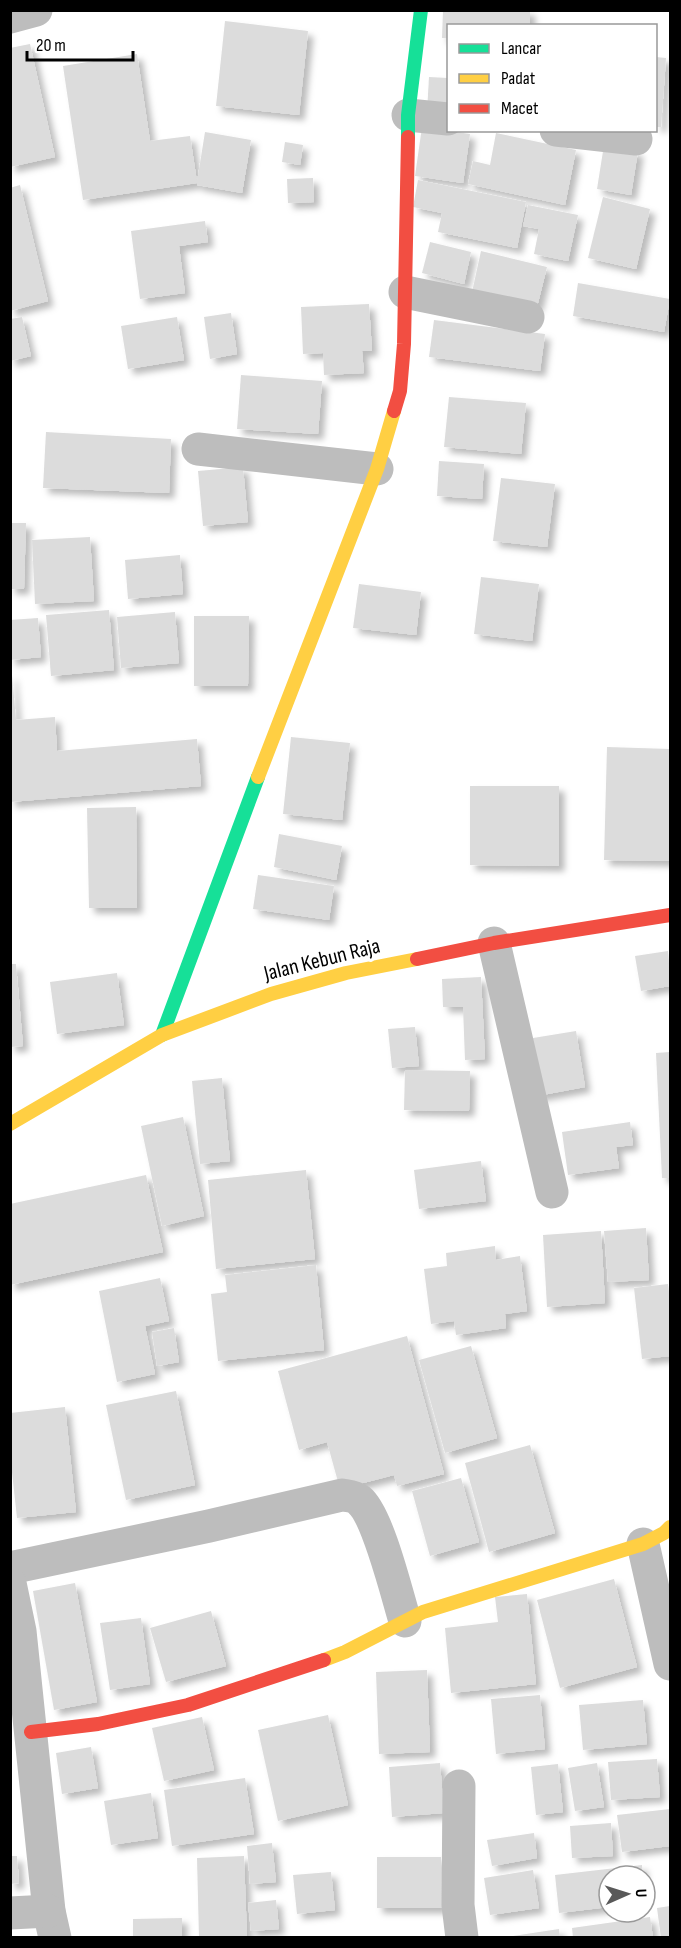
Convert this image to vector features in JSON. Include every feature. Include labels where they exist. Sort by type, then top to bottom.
[{"type":"street","points":[[10,17],[36,10]]},
{"type":"street","points":[[162,1035],[377,469],[400,391],[404,344],[408,115],[421,10]]},
{"type":"street","points":[[408,115],[447,119]]},
{"type":"street","points":[[574,132],[636,139]]},
{"type":"street","points":[[405,292],[528,317]]},
{"type":"street","points":[[198,449],[377,469]]},
{"type":"street","name":"Jalan Kebun Raja","points":[[10,1125],[162,1035],[271,994],[335,976],[494,943],[670,915]]},
{"type":"street","points":[[494,943],[552,1192]]},
{"type":"street","points":[[10,1568],[209,1526],[342,1494],[359,1500],[367,1509],[405,1621]]},
{"type":"street","points":[[670,1527],[664,1533],[654,1557],[670,1664]]},
{"type":"street","points":[[25,1750],[98,1724],[188,1705],[264,1681],[345,1652],[423,1612],[654,1557]]},
{"type":"street","points":[[10,1583],[20,1631],[25,1750],[52,1924],[10,1913]]},
{"type":"street","points":[[459,1786],[458,1905],[462,1938]]},
{"type":"building","points":[[443,10],[530,10],[530,24],[447,24],[447,38],[442,38]]},
{"type":"building","points":[[225,21],[308,31],[299,115],[216,106]]},
{"type":"building","points":[[30,44],[55,157],[10,167],[10,48]]},
{"type":"building","points":[[137,54],[150,141],[190,136],[197,182],[205,132],[251,140],[242,193],[197,185],[197,183],[83,200],[63,66]]},
{"type":"building","points":[[657,57],[666,58],[661,127],[657,127]]},
{"type":"building","points":[[429,77],[447,78],[447,113],[427,112]]},
{"type":"building","points":[[422,127],[470,134],[463,183],[415,176]]},
{"type":"building","points":[[496,133],[576,150],[565,205],[468,184],[473,161],[490,165]]},
{"type":"building","points":[[285,142],[303,145],[300,165],[282,162]]},
{"type":"building","points":[[604,145],[638,151],[631,195],[597,189]]},
{"type":"building","points":[[313,178],[314,202],[288,203],[287,179]]},
{"type":"building","points":[[418,180],[526,202],[517,248],[438,232],[442,213],[413,207]]},
{"type":"building","points":[[20,185],[48,301],[10,311],[10,188]]},
{"type":"building","points":[[603,197],[650,209],[636,269],[588,258]]},
{"type":"building","points":[[528,205],[578,215],[568,261],[534,254],[539,229],[523,226]]},
{"type":"building","points":[[205,221],[208,242],[179,246],[185,293],[140,299],[131,231]]},
{"type":"building","points":[[430,242],[471,252],[464,284],[422,273]]},
{"type":"building","points":[[481,251],[547,267],[537,307],[472,292]]},
{"type":"building","points":[[578,283],[670,299],[664,332],[573,316]]},
{"type":"building","points":[[369,304],[372,351],[362,351],[364,373],[324,375],[323,353],[303,354],[301,307]]},
{"type":"building","points":[[231,313],[237,354],[210,359],[204,317]]},
{"type":"building","points":[[22,317],[31,356],[10,361],[10,319]]},
{"type":"building","points":[[177,317],[184,360],[128,369],[121,326]]},
{"type":"building","points":[[434,320],[545,334],[540,371],[429,357]]},
{"type":"building","points":[[241,375],[322,381],[318,434],[237,429]]},
{"type":"building","points":[[449,397],[526,403],[521,454],[444,447]]},
{"type":"building","points":[[46,432],[171,439],[169,493],[43,488]]},
{"type":"building","points":[[439,461],[484,464],[482,499],[437,496]]},
{"type":"building","points":[[243,467],[248,522],[203,526],[198,471]]},
{"type":"building","points":[[501,478],[555,484],[547,547],[493,541]]},
{"type":"building","points":[[10,523],[26,523],[24,589],[10,589]]},
{"type":"building","points":[[90,537],[94,601],[35,604],[32,540]]},
{"type":"building","points":[[180,555],[183,594],[128,599],[125,560]]},
{"type":"building","points":[[481,577],[539,584],[532,641],[474,634]]},
{"type":"building","points":[[359,584],[421,592],[416,635],[353,628]]},
{"type":"building","points":[[109,610],[114,670],[51,676],[46,615]]},
{"type":"building","points":[[175,612],[179,663],[121,668],[117,617]]},
{"type":"building","points":[[194,616],[249,616],[248,686],[194,686]]},
{"type":"building","points":[[38,618],[41,657],[10,660],[10,620]]},
{"type":"building","points":[[10,675],[12,675],[16,720],[55,717],[57,751],[197,739],[201,786],[10,802]]},
{"type":"building","points":[[291,737],[350,743],[342,820],[283,814]]},
{"type":"building","points":[[607,747],[670,749],[670,861],[604,860]]},
{"type":"building","points":[[470,786],[559,786],[559,866],[470,865]]},
{"type":"building","points":[[136,807],[137,908],[89,908],[87,808]]},
{"type":"building","points":[[279,834],[342,846],[336,880],[274,867]]},
{"type":"building","points":[[258,875],[334,886],[329,920],[253,909]]},
{"type":"building","points":[[668,951],[670,986],[641,991],[635,956]]},
{"type":"building","points":[[10,964],[16,964],[23,1046],[10,1047]]},
{"type":"building","points":[[117,973],[124,1025],[57,1034],[50,982]]},
{"type":"building","points":[[481,977],[485,1059],[465,1060],[463,1007],[443,1007],[442,979]]},
{"type":"building","points":[[415,1027],[419,1066],[392,1068],[388,1029]]},
{"type":"building","points":[[576,1031],[585,1087],[537,1096],[527,1039]]},
{"type":"building","points":[[670,1052],[670,1178],[662,1178],[656,1053]]},
{"type":"building","points":[[405,1070],[470,1071],[469,1111],[404,1110]]},
{"type":"building","points":[[222,1078],[230,1161],[200,1164],[192,1081]]},
{"type":"building","points":[[183,1117],[204,1216],[162,1226],[141,1126]]},
{"type":"building","points":[[630,1122],[633,1145],[616,1147],[619,1168],[568,1175],[562,1132]]},
{"type":"building","points":[[481,1161],[486,1201],[419,1209],[414,1170]]},
{"type":"building","points":[[306,1170],[315,1259],[216,1269],[208,1180]]},
{"type":"building","points":[[146,1175],[163,1252],[10,1285],[10,1204]]},
{"type":"building","points":[[646,1228],[649,1280],[608,1282],[604,1231]]},
{"type":"building","points":[[601,1231],[605,1303],[547,1307],[543,1235]]},
{"type":"building","points":[[495,1246],[496,1260],[520,1256],[527,1311],[505,1314],[506,1328],[456,1335],[454,1321],[431,1324],[424,1269],[447,1266],[446,1253]]},
{"type":"building","points":[[316,1265],[324,1350],[218,1361],[211,1294],[227,1292],[225,1275]]},
{"type":"building","points":[[160,1278],[169,1321],[145,1326],[155,1374],[117,1382],[99,1291]]},
{"type":"building","points":[[668,1284],[670,1356],[642,1359],[634,1288]]},
{"type":"building","points":[[174,1328],[179,1362],[157,1366],[152,1332]]},
{"type":"building","points":[[407,1336],[444,1474],[397,1486],[394,1475],[340,1489],[327,1442],[299,1450],[278,1371]]},
{"type":"building","points":[[471,1346],[497,1438],[445,1453],[419,1360]]},
{"type":"building","points":[[176,1391],[195,1485],[126,1500],[106,1405]]},
{"type":"building","points":[[65,1407],[76,1512],[17,1518],[10,1454],[10,1413]]},
{"type":"building","points":[[530,1445],[555,1533],[489,1552],[465,1463]]},
{"type":"building","points":[[461,1478],[479,1542],[430,1556],[412,1491]]},
{"type":"building","points":[[614,1579],[637,1667],[560,1688],[537,1600]]},
{"type":"building","points":[[75,1583],[97,1702],[54,1710],[33,1591]]},
{"type":"building","points":[[527,1594],[536,1684],[451,1693],[445,1628],[498,1622],[495,1597]]},
{"type":"building","points":[[211,1611],[226,1666],[166,1682],[150,1628]]},
{"type":"building","points":[[141,1618],[150,1684],[110,1690],[100,1623]]},
{"type":"building","points":[[427,1670],[430,1752],[379,1754],[376,1672]]},
{"type":"building","points":[[540,1695],[545,1749],[496,1754],[491,1699]]},
{"type":"building","points":[[643,1700],[647,1744],[583,1750],[579,1705]]},
{"type":"building","points":[[328,1715],[348,1805],[278,1821],[258,1730]]},
{"type":"building","points":[[202,1717],[214,1770],[164,1781],[152,1728]]},
{"type":"building","points":[[91,1747],[98,1788],[62,1794],[56,1753]]},
{"type":"building","points":[[657,1759],[660,1797],[611,1800],[608,1762]]},
{"type":"building","points":[[440,1763],[444,1813],[392,1817],[389,1767]]},
{"type":"building","points":[[597,1763],[604,1807],[575,1811],[568,1768]]},
{"type":"building","points":[[558,1764],[563,1812],[536,1815],[531,1767]]},
{"type":"building","points":[[245,1778],[254,1834],[172,1846],[164,1790]]},
{"type":"building","points":[[151,1793],[158,1838],[111,1845],[104,1801]]},
{"type":"building","points":[[670,1809],[670,1846],[622,1852],[617,1815]]},
{"type":"building","points":[[611,1823],[613,1856],[572,1858],[570,1826]]},
{"type":"building","points":[[534,1833],[537,1858],[492,1866],[487,1840]]},
{"type":"building","points":[[272,1843],[276,1882],[250,1884],[247,1846]]},
{"type":"building","points":[[10,1856],[17,1856],[19,1883],[10,1884]]},
{"type":"building","points":[[244,1856],[247,1938],[199,1938],[197,1858]]},
{"type":"building","points":[[377,1857],[441,1857],[442,1908],[377,1908]]},
{"type":"building","points":[[533,1870],[539,1908],[490,1915],[484,1878]]},
{"type":"building","points":[[597,1870],[597,1908],[559,1913],[555,1875]]},
{"type":"building","points":[[331,1872],[335,1910],[297,1914],[293,1875]]},
{"type":"building","points":[[276,1900],[279,1929],[251,1931],[248,1903]]},
{"type":"building","points":[[670,1906],[670,1938],[661,1938],[657,1908]]},
{"type":"building","points":[[182,1918],[182,1938],[133,1938],[133,1919]]},
{"type":"building","points":[[600,1924],[651,1924],[653,1938],[573,1938],[572,1928]]},
{"type":"building","points":[[559,1929],[560,1938],[513,1938],[513,1936]]},
{"type":"traffic: fast","points":[[408,137],[408,115],[421,10]]},
{"type":"traffic: fast","points":[[162,1035],[258,777]]},
{"type":"traffic: slow","points":[[258,777],[377,469],[394,411]]},
{"type":"traffic: slow","points":[[10,1124],[162,1035],[271,994],[346,973],[417,959]]},
{"type":"traffic: slow","points":[[324,1660],[345,1652],[423,1612],[643,1544],[664,1533],[670,1527]]},
{"type":"traffic: jam","points":[[394,411],[400,391],[404,344],[408,137]]},
{"type":"traffic: jam","points":[[417,959],[494,943],[670,915]]},
{"type":"traffic: jam","points":[[31,1732],[98,1724],[188,1705],[324,1660]]}]
